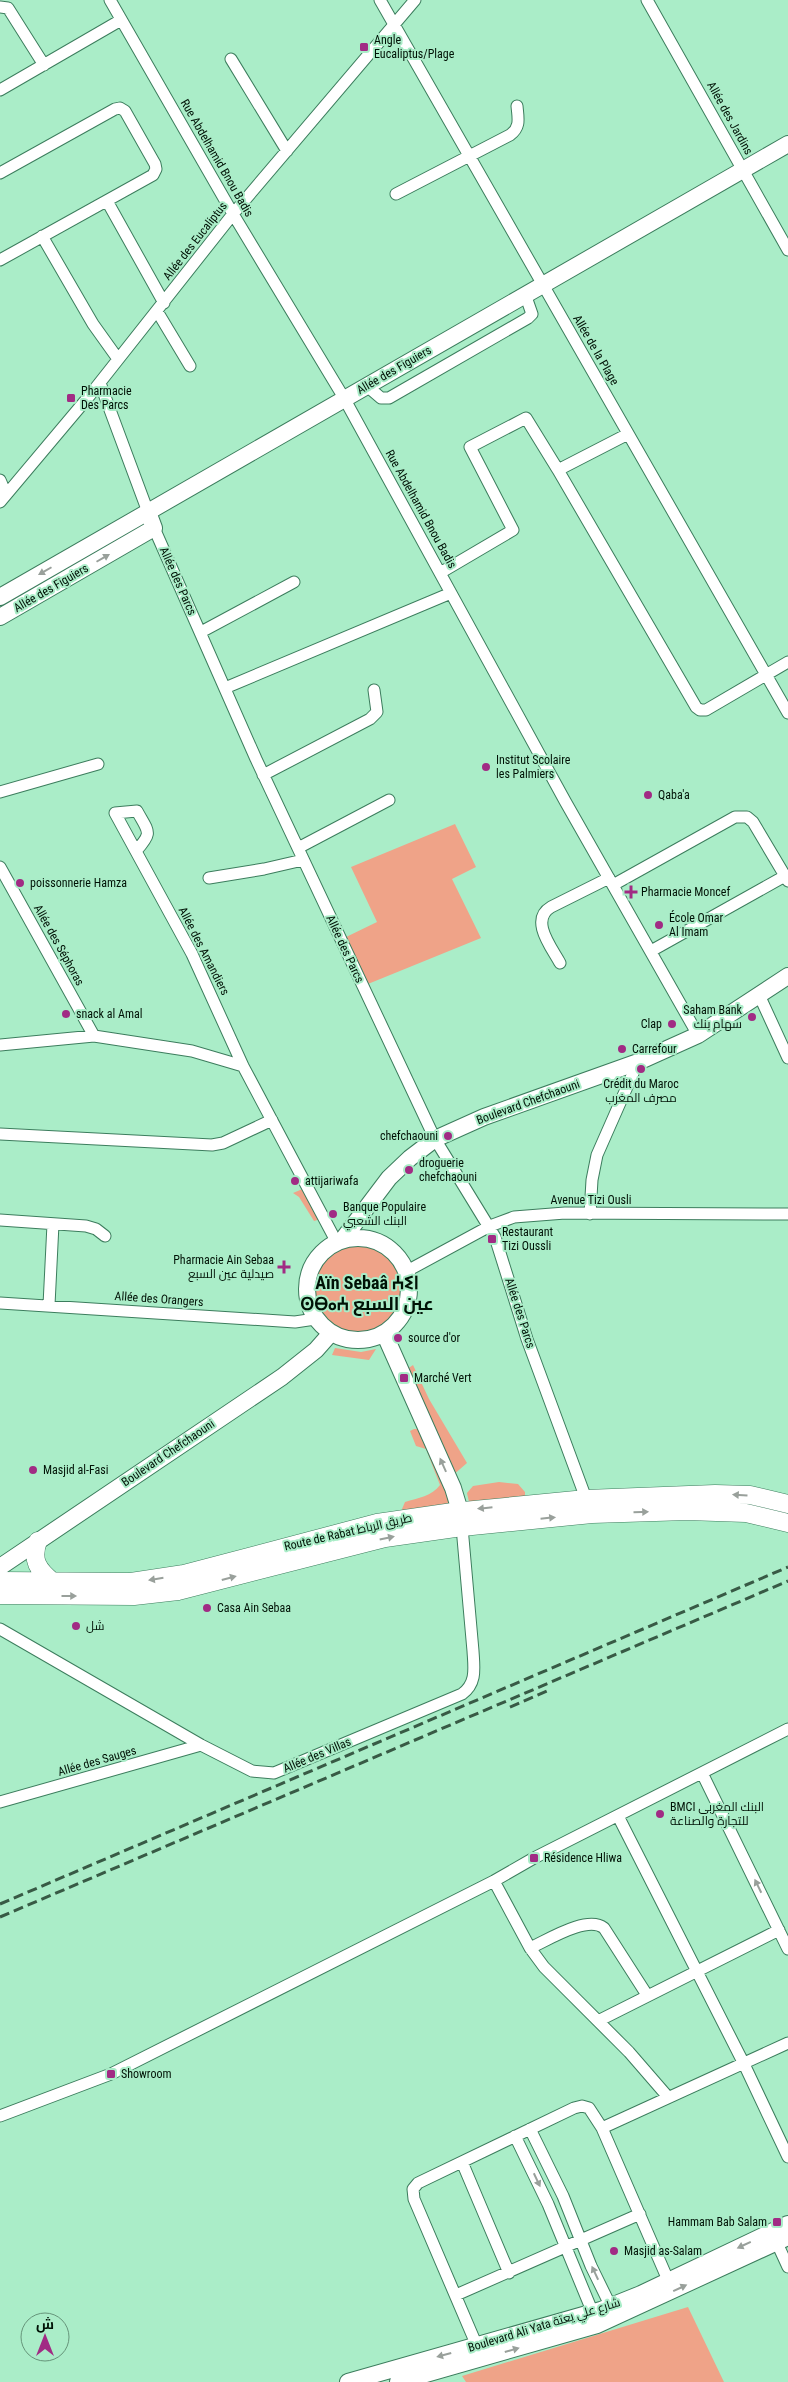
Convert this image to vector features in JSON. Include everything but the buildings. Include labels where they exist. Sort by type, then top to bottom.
[{"type":"main road","name":"Route de Rabat طريق الرباط","points":[[0,1581],[152,1580],[184,1574],[378,1523],[461,1519],[731,1494],[764,1497],[788,1504]]},
{"type":"main road","name":"Route de Rabat طريق الرباط","points":[[589,1506],[720,1512],[764,1516],[788,1523]]},
{"type":"main road","name":"Route de Rabat طريق الرباط","points":[[0,1595],[156,1595],[461,1519]]},
{"type":"main road","points":[[38,1541],[35,1561],[41,1573],[53,1582]]},
{"type":"street","name":"Rue Abdelhamid Bnou Badis","points":[[110,0],[232,214],[344,398],[565,801],[698,1036]]},
{"type":"street","name":"Allée de la Plage","points":[[380,0],[788,713]]},
{"type":"street","name":"Allée des Eucaliptus","points":[[3,498],[100,383],[232,214],[415,0]]},
{"type":"street","name":"Allée des Jardins","points":[[647,0],[788,250]]},
{"type":"street","points":[[0,7],[8,8],[44,66]]},
{"type":"street","points":[[0,90],[121,20]]},
{"type":"street","points":[[231,59],[287,151]]},
{"type":"street","points":[[396,194],[516,131],[518,124],[517,106]]},
{"type":"street","points":[[0,173],[115,109],[120,108],[125,111],[156,164],[153,175],[0,260]]},
{"type":"street","name":"Allée des Figuiers","points":[[0,597],[542,283],[788,144]]},
{"type":"street","points":[[107,201],[190,366]]},
{"type":"street","points":[[42,236],[93,324],[118,359]]},
{"type":"street","points":[[367,386],[381,398],[389,398],[461,358],[528,318],[532,314],[525,294]]},
{"type":"street","name":"Allée des Parcs","points":[[100,383],[154,528],[263,776],[435,1140],[490,1226],[527,1339],[589,1506]]},
{"type":"street","points":[[440,573],[513,530],[470,447],[526,418],[696,707],[700,710],[706,710],[788,662]]},
{"type":"street","points":[[558,470],[628,434]]},
{"type":"street","points":[[0,480],[3,498]]},
{"type":"street","name":"Allée des Figuiers","points":[[0,617],[154,528]]},
{"type":"street","points":[[201,632],[294,582]]},
{"type":"street","points":[[225,688],[450,592]]},
{"type":"street","points":[[263,776],[370,719],[377,712],[374,690]]},
{"type":"street","points":[[0,792],[98,764]]},
{"type":"street","points":[[298,848],[389,800]]},
{"type":"street","points":[[560,963],[541,924],[543,914],[551,907],[611,882],[735,817],[747,817],[753,822],[786,878],[651,951]]},
{"type":"street","name":"Allée des Amandiers","points":[[136,851],[192,954],[243,1066],[340,1240]]},
{"type":"street","points":[[208,878],[264,869],[303,860]]},
{"type":"street","name":"Allée des Séphoras","points":[[0,867],[94,1036]]},
{"type":"street","name":"Boulevard Chefchaouni","points":[[340,1240],[389,1178],[410,1158],[435,1140],[484,1117],[638,1062],[698,1036],[760,997],[788,976]]},
{"type":"street","points":[[760,997],[788,1058]]},
{"type":"street","points":[[0,1044],[94,1036],[192,1050],[243,1066]]},
{"type":"street","points":[[590,1214],[592,1180],[597,1155],[638,1062]]},
{"type":"street","points":[[0,1134],[212,1144],[223,1143],[272,1120]]},
{"type":"street","points":[[365,1209],[372,1239]]},
{"type":"street","name":"Avenue Tizi Ousli","points":[[407,1271],[490,1226],[514,1217],[590,1214],[788,1214]]},
{"type":"street","points":[[0,1220],[92,1228],[104,1236]]},
{"type":"street","points":[[49,1305],[54,1224]]},
{"type":"street","points":[[358,1237],[372,1239],[393,1251],[407,1271],[410,1285],[409,1299],[404,1313],[384,1333],[367,1340],[348,1340],[331,1333],[315,1319],[307,1298],[307,1275],[318,1255],[340,1240],[358,1237]]},
{"type":"street","name":"Allée des Orangers","points":[[0,1303],[287,1321],[315,1319]]},
{"type":"street","name":"Boulevard Chefchaouni","points":[[0,1567],[282,1377],[316,1350],[331,1333]]},
{"type":"street","name":"Allée des Villas","points":[[0,1629],[201,1745],[252,1772],[274,1773],[453,1698],[470,1688],[474,1672],[474,1651],[461,1519],[453,1488],[384,1333]]},
{"type":"street","points":[[0,2116],[110,2074],[494,1881],[788,1729]]},
{"type":"street","name":"Allée des Sauges","points":[[0,1802],[201,1745]]},
{"type":"street","points":[[702,1773],[788,1949]]},
{"type":"street","points":[[618,1816],[744,2064],[788,2158]]},
{"type":"street","points":[[494,1881],[530,1948],[553,1977],[629,2052],[668,2097]]},
{"type":"street","points":[[530,1948],[579,1926],[597,1924],[604,1928],[647,1995]]},
{"type":"street","points":[[598,2021],[779,1930]]},
{"type":"street","points":[[602,2128],[788,2043]]},
{"type":"street","points":[[477,2346],[412,2191],[418,2183],[574,2108],[582,2106],[591,2110],[602,2128],[668,2280]]},
{"type":"street","points":[[530,2129],[551,2169],[614,2311]]},
{"type":"street","points":[[515,2136],[548,2204],[595,2319]]},
{"type":"street","points":[[462,2162],[509,2272]]},
{"type":"street","points":[[456,2295],[640,2214]]},
{"type":"street","name":"Boulevard Ali Yata شارع علي يعتة","points":[[614,2311],[668,2280],[788,2224]]},
{"type":"street","points":[[782,2240],[788,2267]]},
{"type":"street","name":"Boulevard Ali Yata شارع علي يعتة","points":[[398,2382],[595,2319],[782,2240]]},
{"type":"street","name":"Boulevard Ali Yata شارع علي يعتة","points":[[348,2382],[477,2346],[595,2319]]},
{"type":"shaded area","points":[[455,824],[476,867],[452,879],[481,938],[363,986],[344,938],[377,922],[351,867]]},
{"type":"shaded area","points":[[305,1188],[321,1219],[314,1221],[299,1197],[293,1193]]},
{"type":"shaded area","points":[[359,1245],[376,1248],[391,1258],[401,1273],[404,1290],[401,1307],[391,1322],[376,1332],[359,1335],[342,1332],[327,1322],[317,1307],[314,1290],[317,1273],[327,1258],[342,1248]]},
{"type":"shaded area","points":[[335,1348],[361,1352],[376,1349],[369,1360],[332,1355]]},
{"type":"shaded area","points":[[413,1365],[429,1399],[467,1463],[452,1476],[403,1372]]},
{"type":"shaded area","points":[[421,1429],[454,1506],[404,1513],[402,1509],[405,1502],[429,1494],[440,1485],[426,1449],[416,1446],[410,1431]]},
{"type":"shaded area","points":[[499,1482],[518,1484],[525,1492],[525,1497],[469,1502],[467,1493],[473,1486]]},
{"type":"shaded area","points":[[688,2307],[724,2382],[466,2382],[462,2376]]},
{"type":"railway","points":[[0,1904],[788,1567]]},
{"type":"railway","points":[[0,1917],[788,1581]]},
{"type":"railway","points":[[510,1707],[549,1690]]},
{"type":"place","name":"Angle Eucaliptus/Plage","points":[[364,47]]},
{"type":"place","name":"Pharmacie Des Parcs","points":[[71,398]]},
{"type":"place","name":"Institut Scolaire les Palmiers","points":[[486,767]]},
{"type":"place","name":"Qaba'a","points":[[648,795]]},
{"type":"place","name":"poissonnerie Hamza","points":[[20,883]]},
{"type":"place","name":"Pharmacie Moncef","points":[[631,892]]},
{"type":"place","name":"École Omar Al Imam","points":[[659,925]]},
{"type":"place","name":"snack al Amal","points":[[66,1014]]},
{"type":"place","name":"Saham Bank سهام بنك","points":[[752,1017]]},
{"type":"place","name":"Clap","points":[[672,1024]]},
{"type":"place","name":"Carrefour","points":[[622,1049]]},
{"type":"place","name":"Crédit du Maroc مصرف المغرب","points":[[641,1069]]},
{"type":"place","name":"chefchaouni","points":[[448,1136]]},
{"type":"place","name":"droguerie chefchaouni","points":[[409,1170]]},
{"type":"place","name":"attijariwafa","points":[[295,1181]]},
{"type":"place","name":"Banque Populaire البنك الشعبي","points":[[333,1214]]},
{"type":"place","name":"Restaurant Tizi Oussli","points":[[492,1239]]},
{"type":"place","name":"Pharmacie Ain Sebaa صيدلية عين السبع","points":[[284,1267]]},
{"type":"place","name":"source d'or","points":[[398,1338]]},
{"type":"place","name":"Marché Vert","points":[[404,1378]]},
{"type":"place","name":"Masjid al-Fasi","points":[[33,1470]]},
{"type":"place","name":"Casa Ain Sebaa","points":[[207,1608]]},
{"type":"place","name":"شل","points":[[76,1626]]},
{"type":"place","name":"BMCI البنك المغربي للتجارة والصناعة","points":[[660,1814]]},
{"type":"place","name":"Résidence Hliwa","points":[[534,1858]]},
{"type":"place","name":"Showroom","points":[[111,2074]]},
{"type":"place","name":"Hammam Bab Salam","points":[[777,2222]]},
{"type":"place","name":"Masjid as-Salam","points":[[614,2251]]},
{"type":"district","name":"Aïn Sebaâ ⵄⵉⵏ ⵙⴱⴰⵄ عين السبع","points":[[367,1292]]}]
